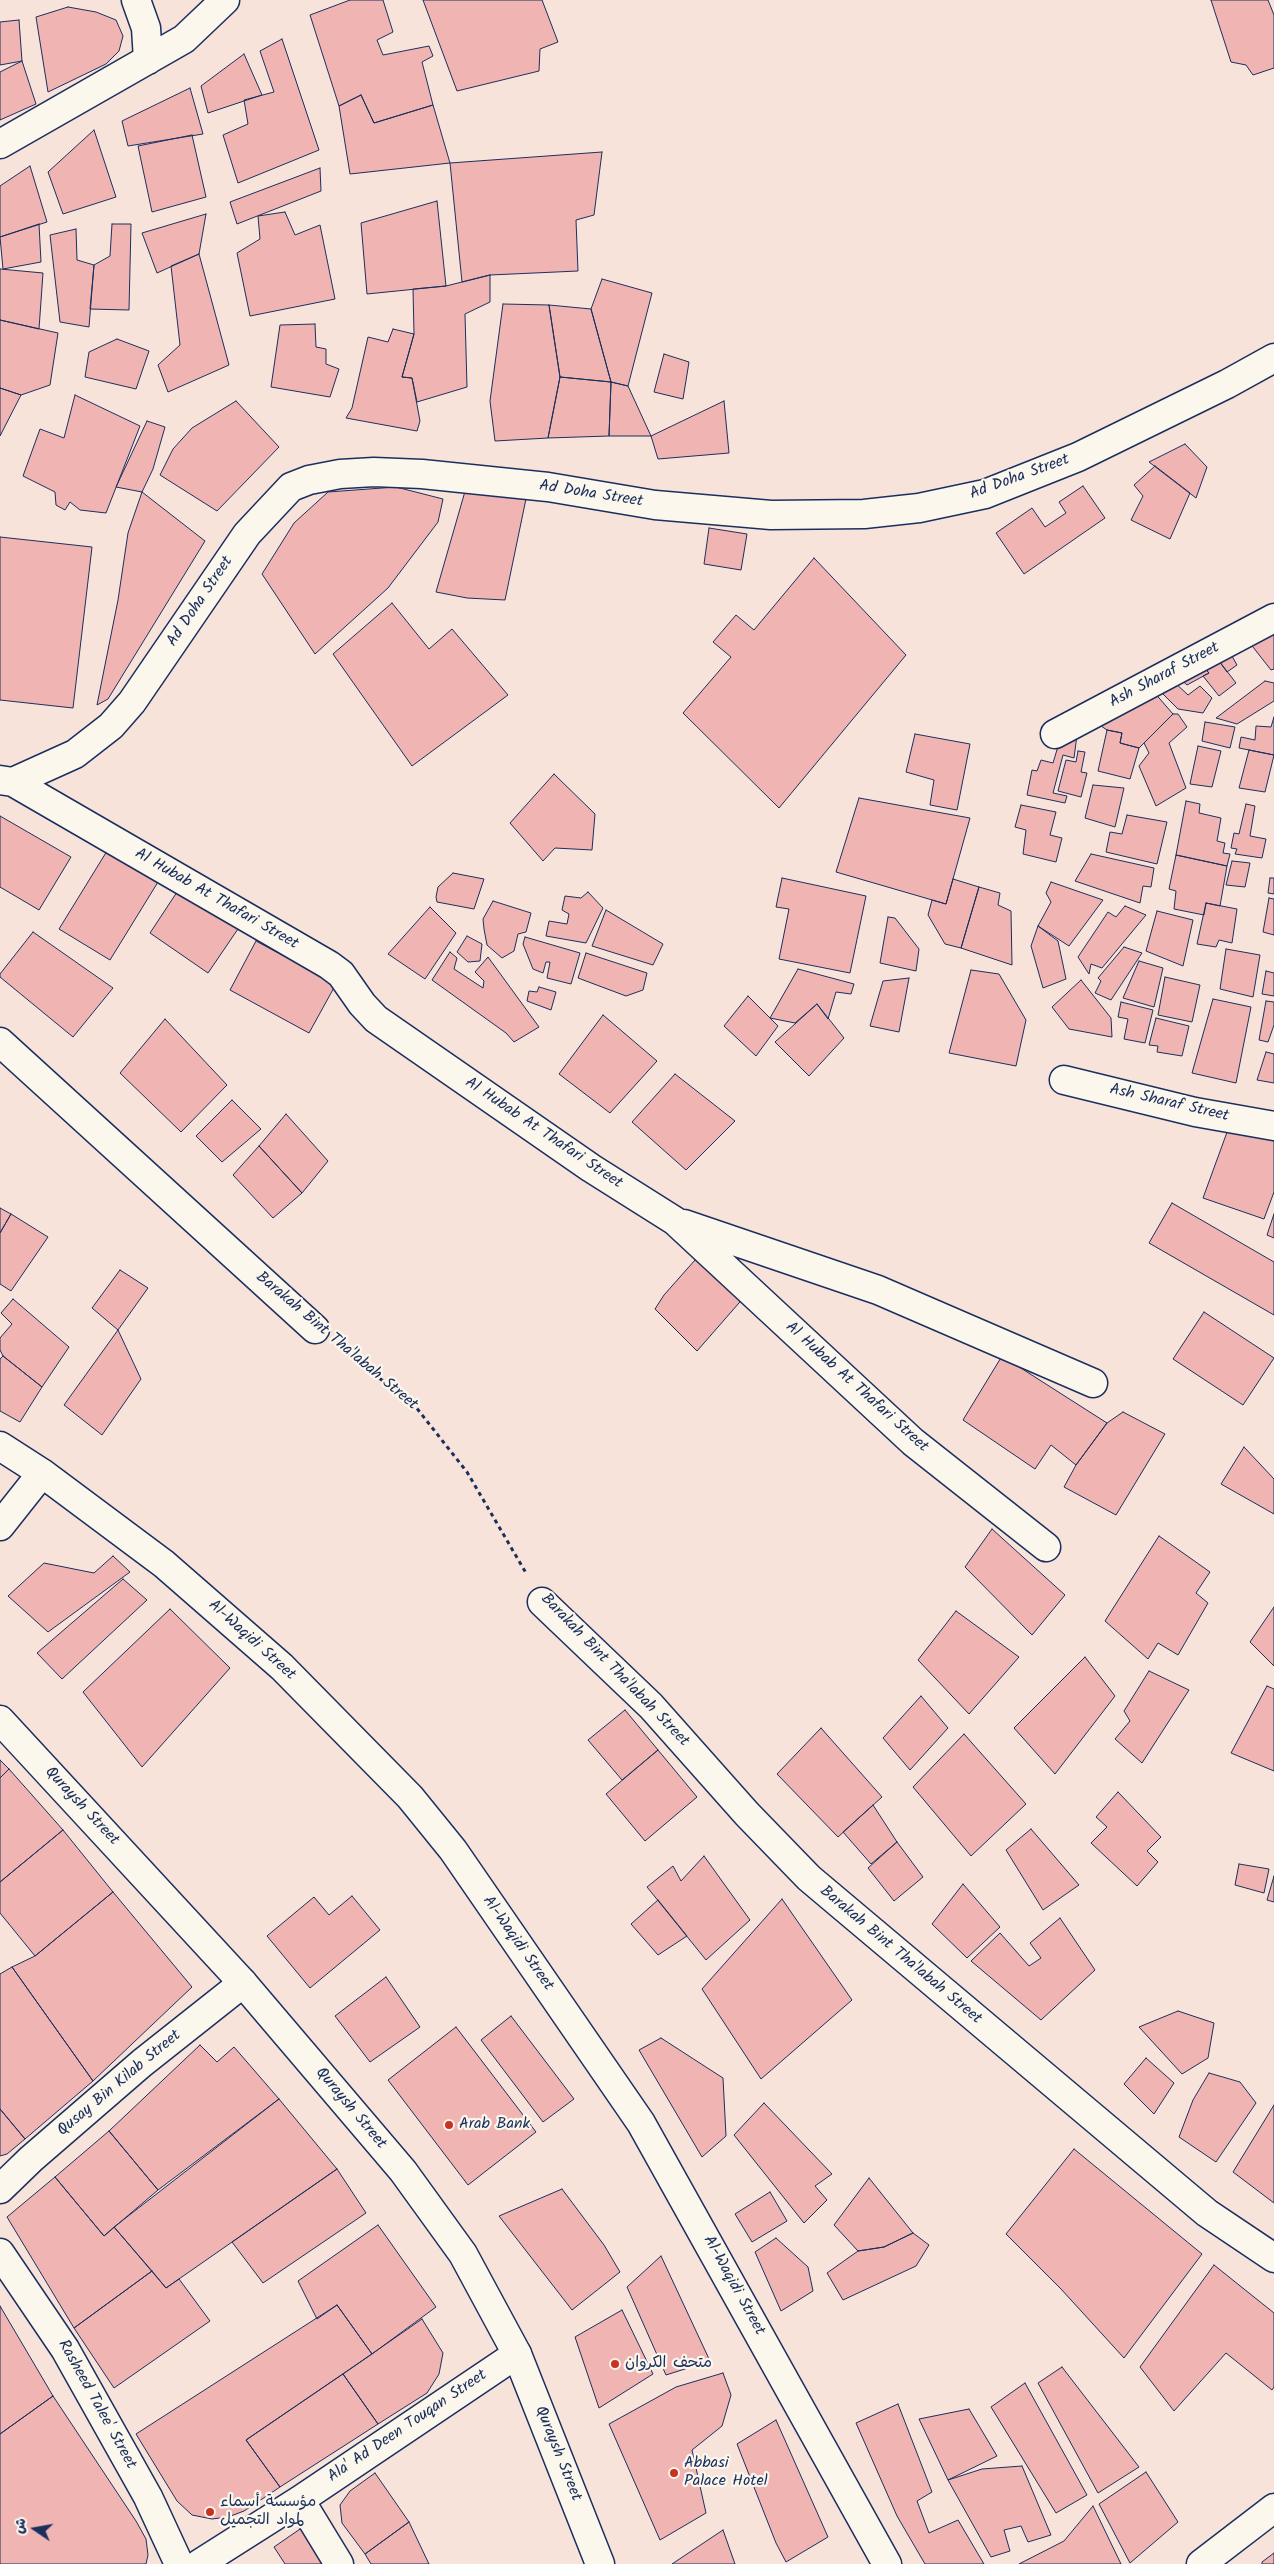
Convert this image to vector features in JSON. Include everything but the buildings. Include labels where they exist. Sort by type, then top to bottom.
[{"type":"street","points":[[136,0],[146,28],[148,60]]},
{"type":"street","points":[[0,144],[184,39],[225,0]]},
{"type":"street","name":"Ad Doha Street","points":[[7,781],[75,754],[111,726],[132,702],[247,534],[291,487],[309,480],[340,474],[374,472],[422,474],[548,487],[655,505],[771,515],[864,514],[920,508],[985,494],[1078,457],[1227,384],[1274,358]]},
{"type":"street","name":"Ash Sharaf Street","points":[[1055,734],[1274,618]]},
{"type":"street","name":"Al Hubab At Thafari Street","points":[[7,781],[330,965],[341,974],[362,1004],[376,1019],[582,1162],[675,1221],[914,1442],[1046,1547]]},
{"type":"street","name":"Barakah Bint Tha'labah Street","points":[[0,1042],[315,1328]]},
{"type":"street","name":"Ash Sharaf Street","points":[[1064,1080],[1196,1112],[1274,1126]]},
{"type":"street","points":[[675,1221],[878,1290],[1093,1383]]},
{"type":"street","name":"Al-Waqidi Street","points":[[0,1446],[42,1473],[164,1564],[282,1667],[410,1797],[453,1850],[641,2123],[887,2564]]},
{"type":"street","points":[[0,1526],[42,1473]]},
{"type":"street","name":"Barakah Bint Tha'labah Street","points":[[542,1602],[651,1706],[747,1814],[809,1878],[1207,2213],[1274,2258]]},
{"type":"street","name":"Quraysh Street","points":[[0,1720],[244,1982],[403,2171],[463,2254],[517,2354],[600,2564]]},
{"type":"street","name":"Qusay Bin Kilab Street","points":[[0,2189],[31,2159],[142,2063],[244,1982]]},
{"type":"street","name":"Rasheed Talee' Street","points":[[0,2252],[66,2349],[148,2497],[180,2564]]},
{"type":"street","name":"Ala' Ad Deen Touqan Street","points":[[199,2564],[300,2500],[517,2354]]},
{"type":"street","points":[[300,2500],[339,2564]]},
{"type":"street","points":[[1201,2564],[1274,2508]]},
{"type":"path","name":"Barakah Bint Tha'labah Street","points":[[315,1328],[415,1406],[467,1472],[542,1602]]},
{"type":"place","name":"Arab Bank","points":[[449,2125]]},
{"type":"place","name":"متحف الكروان","points":[[615,2364]]},
{"type":"place","name":"Abbasi Palace Hotel","points":[[674,2473]]},
{"type":"place","name":"مؤسسة أسماء لمواد التجميل","points":[[210,2512]]}]
